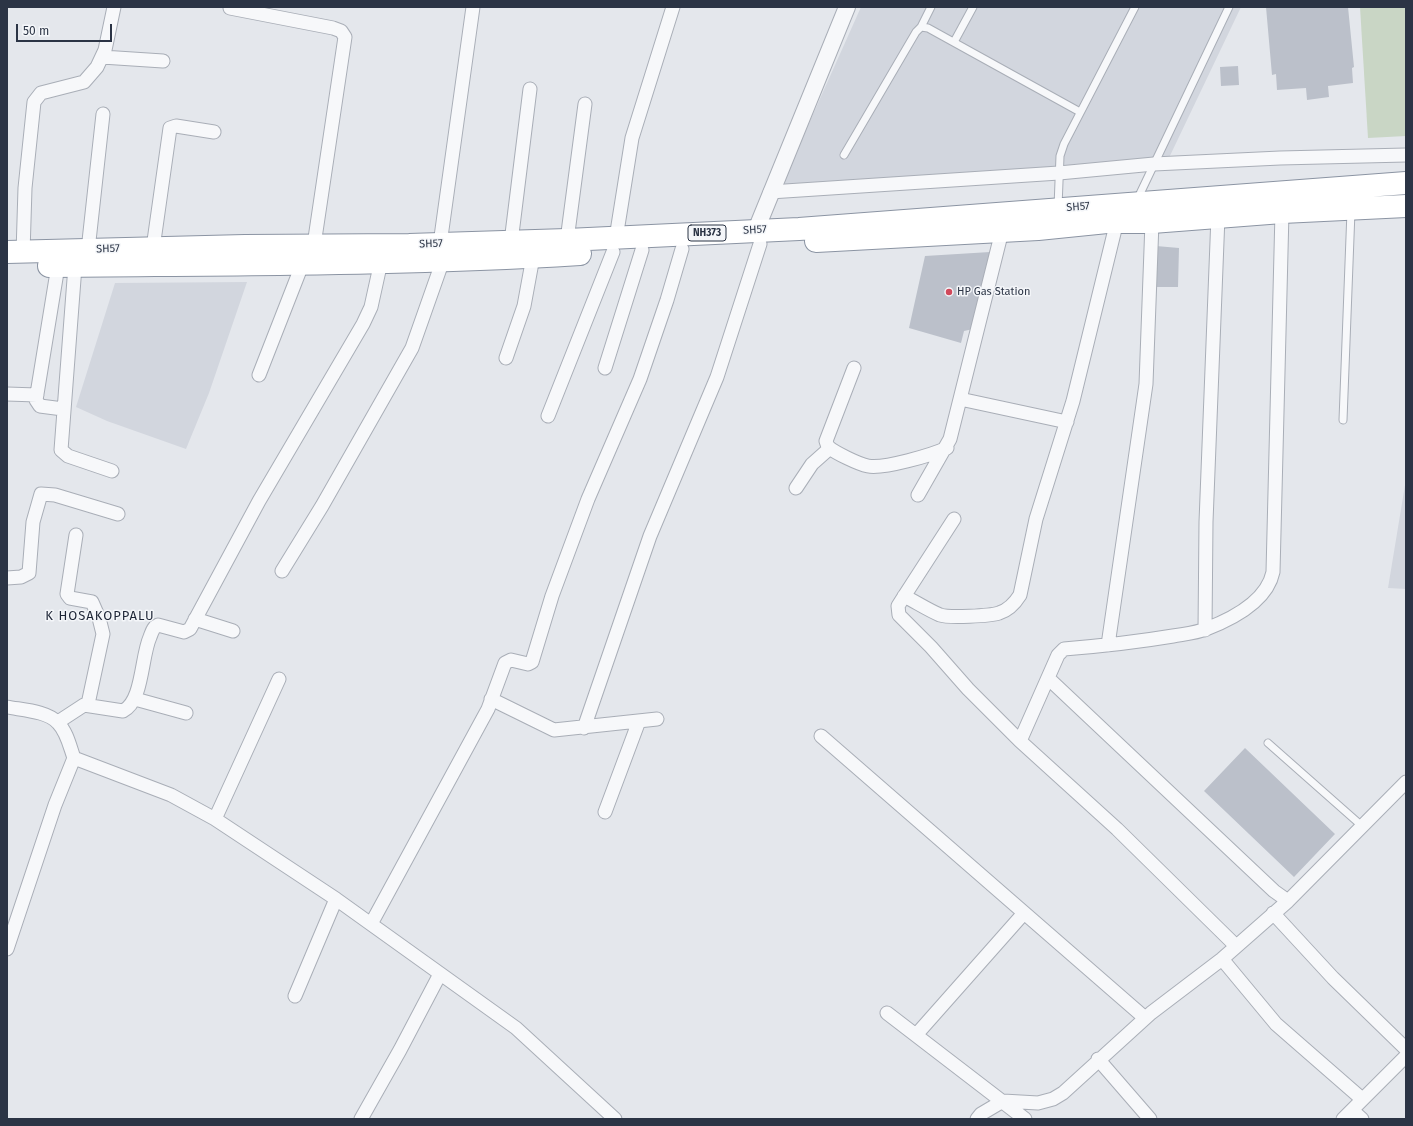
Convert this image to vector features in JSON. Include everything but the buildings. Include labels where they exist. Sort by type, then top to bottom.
[{"type":"highway","name":"SH57","points":[[442,252],[511,242],[567,240],[614,245],[758,237],[799,228],[1044,216],[1136,202],[1275,206],[1406,183]]},
{"type":"highway","name":"NH373","points":[[12,257],[74,261],[302,265],[382,253],[442,252],[533,257],[614,245],[642,250],[682,249],[758,237],[878,239],[1002,231],[1044,216],[1152,222],[1218,216],[1275,206],[1351,209],[1406,206]]},
{"type":"highway","name":"SH57","points":[[12,257],[74,261],[153,248],[314,245],[382,253]]},
{"type":"street","points":[[12,257],[25,188],[34,102],[41,93],[84,82],[97,67],[105,50],[114,7]]},
{"type":"street","points":[[282,571],[322,506],[412,348],[442,252],[473,7]]},
{"type":"street","points":[[548,416],[614,245],[632,138],[673,7]]},
{"type":"street","points":[[584,728],[650,536],[717,377],[770,192],[847,7]]},
{"type":"street","points":[[230,8],[341,30],[345,37],[314,245]]},
{"type":"street","points":[[102,57],[163,61]]},
{"type":"street","points":[[511,242],[530,89]]},
{"type":"street","points":[[567,240],[585,104]]},
{"type":"street","points":[[63,408],[40,406],[36,400],[36,395],[74,261],[103,114]]},
{"type":"street","points":[[153,248],[170,128],[176,126],[214,132]]},
{"type":"street","points":[[770,192],[1059,173],[1154,164],[1280,158],[1406,155]]},
{"type":"street","points":[[1020,741],[1058,655],[1064,649],[1136,642],[1206,630],[1249,607],[1265,592],[1271,582],[1275,206]]},
{"type":"street","points":[[1206,630],[1206,522],[1218,216]]},
{"type":"street","points":[[904,596],[942,616],[960,617],[999,614],[1010,608],[1020,595],[1036,519],[1067,422],[1117,221]]},
{"type":"street","points":[[1108,645],[1146,384],[1152,222]]},
{"type":"street","points":[[918,495],[947,448],[1002,231]]},
{"type":"street","points":[[371,924],[491,699],[507,661],[511,660],[528,664],[532,662],[552,596],[588,499],[640,379],[667,300],[682,249]]},
{"type":"street","points":[[605,368],[642,250]]},
{"type":"street","points":[[58,722],[75,710],[88,704],[123,711],[128,708],[135,699],[145,648],[154,627],[158,625],[184,632],[190,629],[259,501],[363,324],[371,307],[382,253]]},
{"type":"street","points":[[506,358],[524,306],[533,257]]},
{"type":"street","points":[[74,261],[61,443],[64,454],[112,471]]},
{"type":"street","points":[[259,375],[302,265]]},
{"type":"street","points":[[854,368],[826,441],[830,448],[868,466],[895,464],[947,448]]},
{"type":"street","points":[[7,394],[36,395]]},
{"type":"street","points":[[960,399],[1067,422]]},
{"type":"street","points":[[796,488],[812,464],[830,448]]},
{"type":"street","points":[[7,578],[21,577],[29,573],[33,522],[41,494],[55,495],[118,514]]},
{"type":"street","points":[[954,519],[898,606],[899,615],[931,647],[968,689],[1020,741],[1118,828],[1236,946]]},
{"type":"street","points":[[76,535],[68,597],[92,602],[99,618],[102,634],[88,704]]},
{"type":"street","points":[[195,619],[232,631]]},
{"type":"street","points":[[1048,678],[1274,891],[1288,901]]},
{"type":"street","points":[[215,819],[279,679]]},
{"type":"street","points":[[135,699],[186,713]]},
{"type":"street","points":[[491,699],[554,730],[657,719]]},
{"type":"street","points":[[7,707],[39,714],[58,722],[64,732],[74,758],[55,805],[7,949]]},
{"type":"street","points":[[605,812],[639,721]]},
{"type":"street","points":[[821,736],[1145,1018]]},
{"type":"street","points":[[74,758],[171,794],[215,819],[336,899],[516,1028],[615,1119]]},
{"type":"street","points":[[977,1119],[981,1114],[1003,1102],[1038,1102],[1053,1099],[1063,1093],[1098,1059],[1145,1018],[1222,959],[1288,901],[1406,782]]},
{"type":"street","points":[[295,996],[336,899]]},
{"type":"street","points":[[916,1035],[1024,913]]},
{"type":"street","points":[[1273,913],[1333,978],[1406,1049]]},
{"type":"street","points":[[1222,959],[1276,1024],[1362,1100]]},
{"type":"street","points":[[360,1119],[400,1050],[440,974]]},
{"type":"street","points":[[888,1013],[1025,1119]]},
{"type":"street","points":[[1362,1119],[1348,1114],[1406,1056]]},
{"type":"street","points":[[1098,1059],[1150,1119]]},
{"type":"lane","points":[[844,155],[916,32],[921,27],[931,7]]},
{"type":"lane","points":[[954,42],[973,7]]},
{"type":"lane","points":[[1044,216],[1059,173],[1060,156],[1064,144],[1135,7]]},
{"type":"lane","points":[[1136,202],[1229,7]]},
{"type":"lane","points":[[921,27],[928,28],[1080,112]]},
{"type":"lane","points":[[1344,420],[1351,209]]},
{"type":"lane","points":[[1268,743],[1362,826]]},
{"type":"shaded area","points":[[861,7],[1241,7],[1167,162],[776,197]]},
{"type":"shaded area","points":[[247,282],[209,393],[186,449],[107,421],[76,407],[115,283]]},
{"type":"shaded area","points":[[1406,479],[1406,589],[1388,588]]},
{"type":"green space","points":[[1360,7],[1406,7],[1406,136],[1368,138]]},
{"type":"place","name":"HP Gas Station","points":[[949,292]]},
{"type":"district","name":"K HOSAKOPPALU","points":[[100,616]]}]
